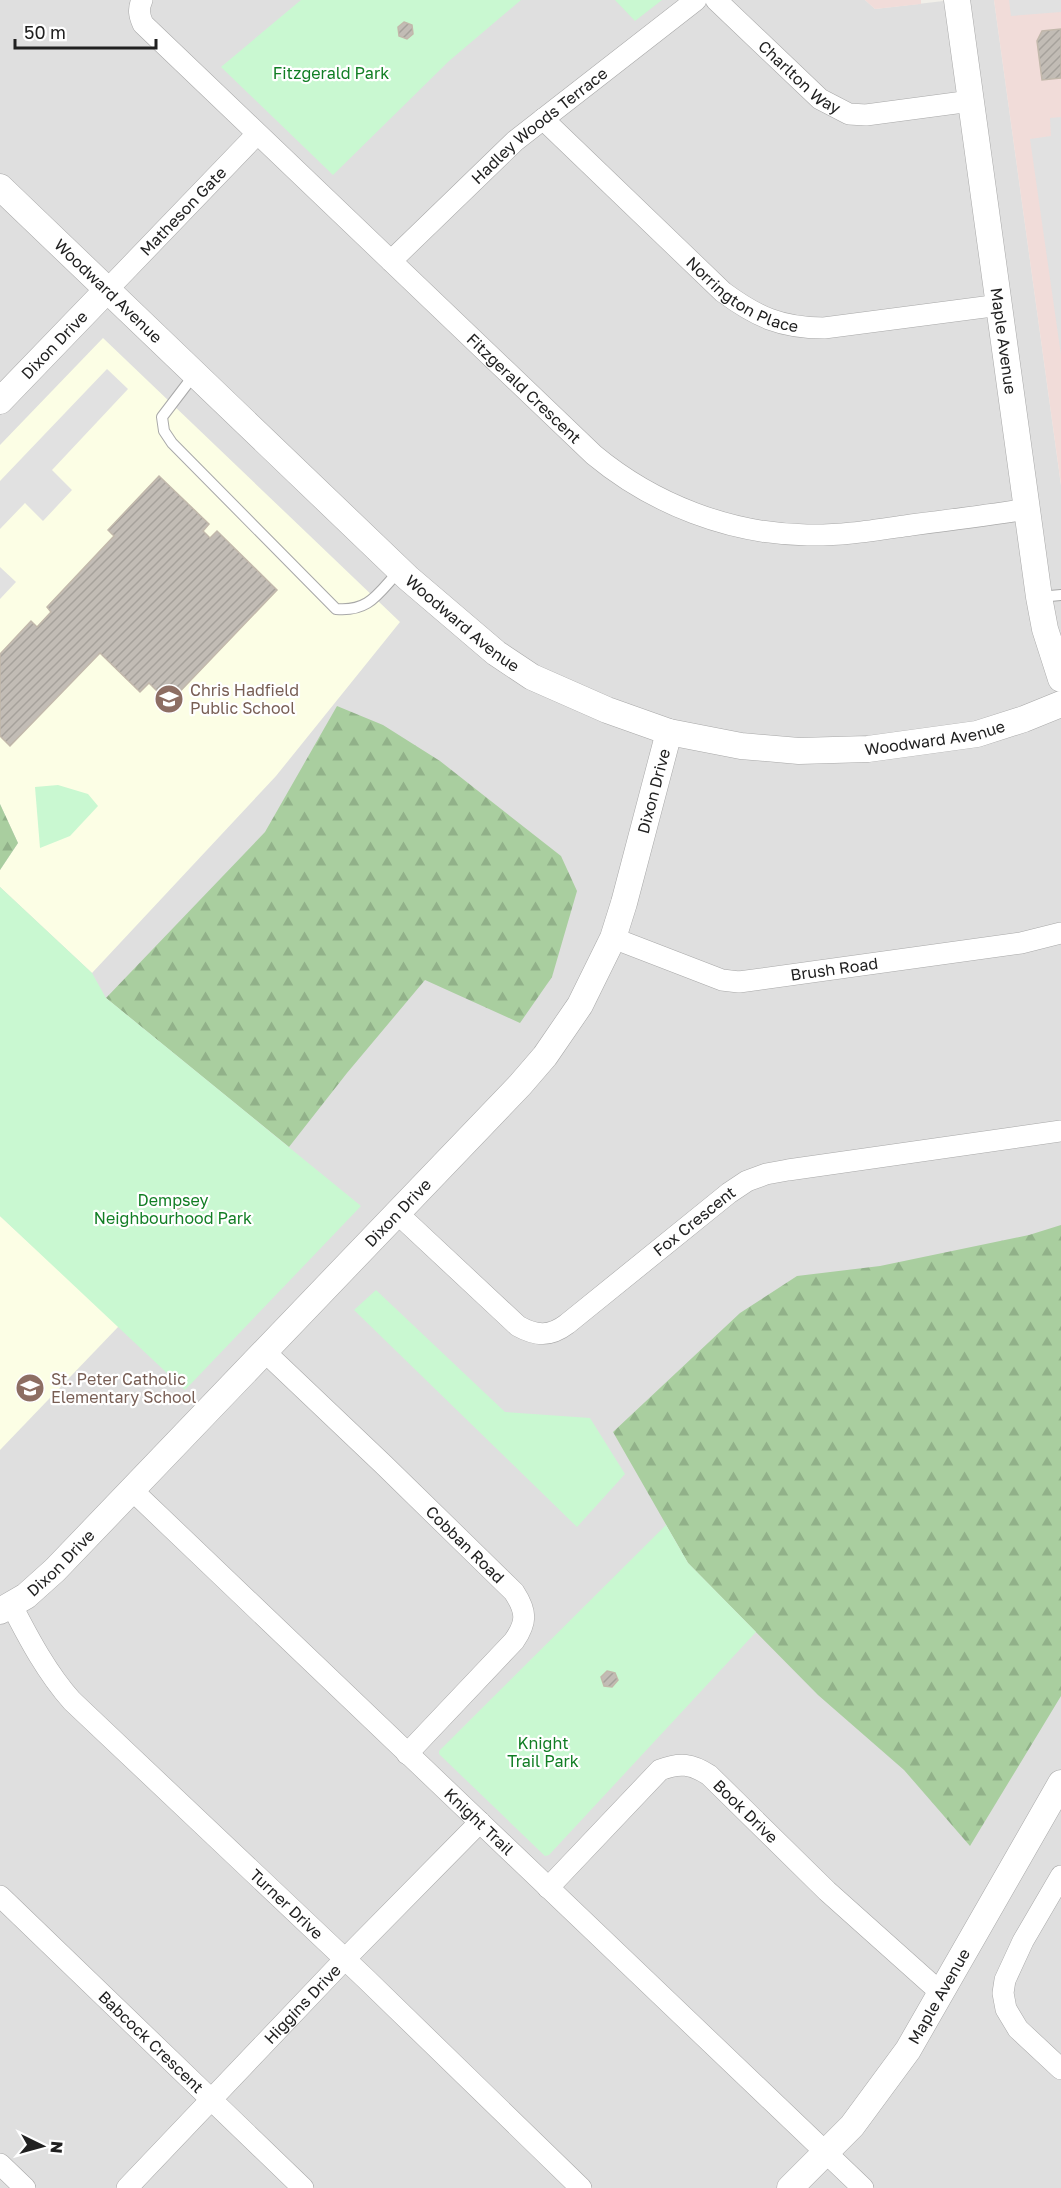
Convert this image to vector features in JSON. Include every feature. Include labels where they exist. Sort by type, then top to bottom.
[{"type":"street","name":"Fitzgerald Crescent","points":[[142,0],[139,15],[143,24],[610,469],[654,495],[706,518],[762,531],[827,535],[1028,509]]},
{"type":"street","name":"Hadley Woods Terrace","points":[[391,261],[515,141],[696,0]]},
{"type":"street","name":"Charlton Way","points":[[716,0],[820,99],[849,114],[866,115],[971,101]]},
{"type":"street","name":"Maple Avenue","points":[[957,0],[1028,509],[1050,596],[1050,650],[1061,679]]},
{"type":"street","name":"Norrington Place","points":[[543,119],[723,292],[754,314],[771,321],[804,328],[824,328],[1000,305]]},
{"type":"street","name":"Matheson Gate","points":[[108,289],[257,134]]},
{"type":"street","name":"Woodward Avenue","points":[[0,187],[400,570],[496,653],[532,677],[607,710],[669,732],[768,749],[843,751],[977,734],[1061,704]]},
{"type":"street","name":"Dixon Drive","points":[[0,402],[108,289]]},
{"type":"street","name":"Dixon Drive","points":[[6,1609],[55,1570],[520,1085],[544,1056],[580,1005],[613,938],[669,732]]},
{"type":"street","name":"Brush Road","points":[[613,938],[722,980],[739,982],[1021,943],[1061,933]]},
{"type":"street","name":"Fox Crescent","points":[[397,1213],[518,1326],[538,1335],[559,1330],[705,1210],[747,1181],[766,1174],[788,1170],[1061,1131]]},
{"type":"street","name":"Cobban Road","points":[[264,1351],[514,1592],[522,1604],[525,1617],[522,1629],[513,1641],[407,1754]]},
{"type":"street","name":"Knight Trail","points":[[132,1490],[863,2188]]},
{"type":"street","name":"Turner Drive","points":[[6,1609],[72,1701],[345,1959],[581,2188]]},
{"type":"street","name":"Book Drive","points":[[548,1888],[660,1770],[681,1764],[696,1767],[710,1775],[827,1891],[940,1992]]},
{"type":"street","name":"Maple Avenue","points":[[790,2188],[852,2126],[908,2050],[1061,1784]]},
{"type":"street","name":"Higgins Drive","points":[[127,2188],[345,1959],[480,1822]]},
{"type":"street","points":[[1061,1876],[1023,1941],[1005,1980],[1003,1993],[1006,2009],[1018,2030],[1061,2069]]},
{"type":"street","name":"Babcock Crescent","points":[[0,1896],[303,2188]]},
{"type":"street","points":[[0,2164],[25,2188]]},
{"type":"lane","points":[[194,375],[162,417],[164,431],[172,443],[336,609],[353,610],[368,604],[400,570]]},
{"type":"shaded area","points":[[0,0],[865,0],[875,9],[952,0],[994,0],[1061,485],[1061,2188],[0,2188]]},
{"type":"shaded area","points":[[865,0],[921,0],[921,4],[875,9]]},
{"type":"shaded area","points":[[994,0],[1061,0],[1061,485]]},
{"type":"shaded area","points":[[1009,0],[1061,0],[1061,12],[1011,16]]},
{"type":"shaded area","points":[[1061,117],[1061,355],[1030,139],[1051,136],[1050,118]]},
{"type":"shaded area","name":"Chris Hadfield Public School","points":[[103,338],[400,622],[276,776],[92,973],[0,887],[0,870],[18,843],[0,804],[0,445]]},
{"type":"shaded area","points":[[107,369],[128,389],[52,470],[72,490],[43,521],[25,503],[0,529],[0,481]]},
{"type":"shaded area","points":[[0,567],[16,582],[0,599]]},
{"type":"shaded area","name":"St. Peter Catholic Elementary School","points":[[0,1216],[119,1326],[0,1450]]},
{"type":"green space","name":"Fitzgerald Park","points":[[301,0],[521,0],[449,61],[333,175],[221,67]]},
{"type":"green space","points":[[615,0],[662,0],[635,21]]},
{"type":"green space","points":[[337,706],[383,725],[440,761],[561,856],[577,891],[552,977],[520,1023],[425,980],[289,1147],[106,998],[265,832]]},
{"type":"green space","points":[[58,785],[88,794],[98,806],[70,836],[40,848],[35,787]]},
{"type":"green space","points":[[0,804],[18,843],[0,870]]},
{"type":"green space","name":"Dempsey Neighbourhood Park","points":[[0,887],[92,973],[106,998],[361,1206],[185,1390],[0,1216]]},
{"type":"green space","points":[[1061,1225],[1061,1696],[970,1846],[904,1770],[818,1695],[688,1563],[613,1432],[740,1313],[797,1276],[880,1266],[1029,1235]]},
{"type":"green space","points":[[376,1290],[505,1412],[590,1418],[625,1474],[577,1527],[354,1310]]},
{"type":"green space","name":"Knight Trail Park","points":[[666,1525],[688,1563],[756,1632],[549,1855],[545,1856],[439,1754],[439,1751]]},
{"type":"building","points":[[404,22],[412,25],[413,34],[407,39],[399,36],[398,27]]},
{"type":"building","points":[[1061,29],[1061,78],[1042,80],[1037,41],[1042,31]]},
{"type":"building","points":[[159,476],[209,524],[203,531],[210,538],[217,531],[277,590],[169,703],[149,683],[140,692],[100,653],[10,746],[0,736],[0,654],[31,621],[37,627],[51,612],[47,607],[114,536],[108,530]]},
{"type":"building","points":[[177,1196],[183,1200],[182,1207],[176,1210],[171,1206],[171,1199]]},
{"type":"building","points":[[607,1671],[615,1673],[618,1680],[612,1687],[604,1686],[601,1677]]},
{"type":"place","name":"Chris Hadfield Public School","points":[[169,699]]},
{"type":"place","name":"St. Peter Catholic Elementary School","points":[[30,1388]]}]
